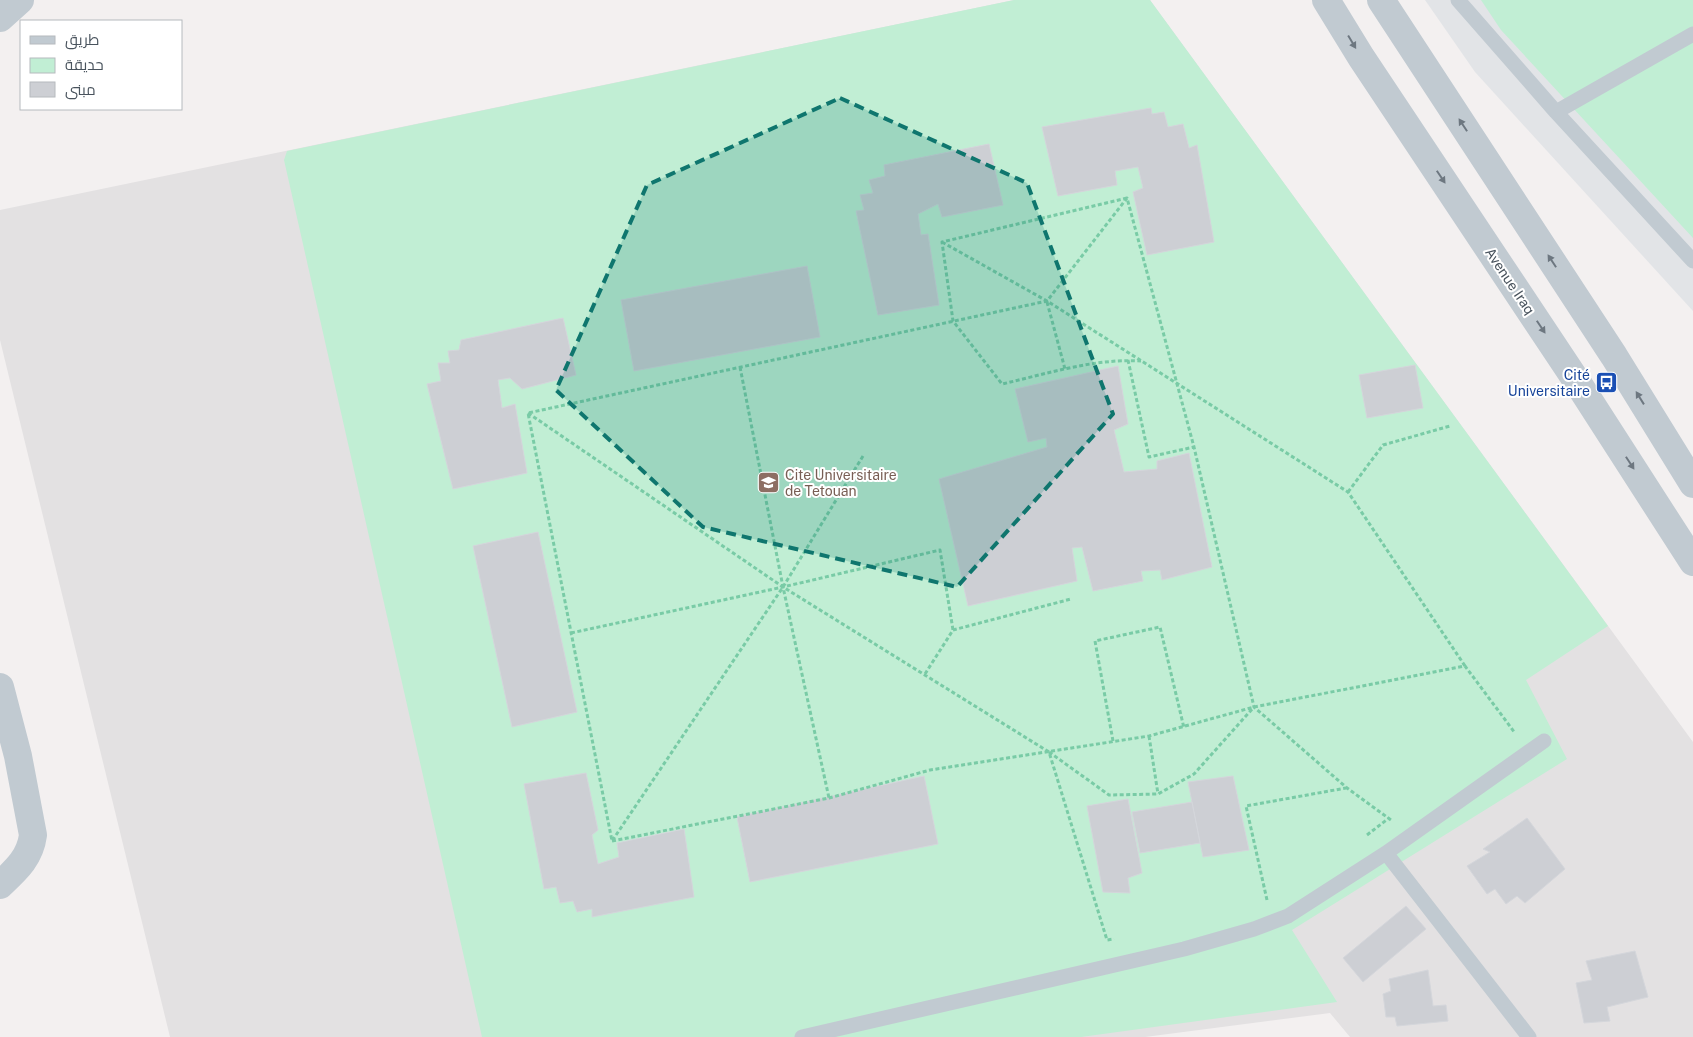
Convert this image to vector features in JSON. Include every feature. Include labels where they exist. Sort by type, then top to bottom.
[{"type":"street","points":[[0,18],[20,0]]},
{"type":"street","name":"Avenue Iraq","points":[[1326,0],[1361,58],[1569,370],[1693,562]]},
{"type":"street","points":[[1381,0],[1609,348],[1693,484]]},
{"type":"street","points":[[0,687],[18,756],[33,835],[32,847],[25,860],[0,885]]},
{"type":"lane","points":[[1458,0],[1556,112],[1693,261]]},
{"type":"lane","points":[[1556,112],[1693,34]]},
{"type":"lane","points":[[802,1037],[1074,976],[1254,929],[1294,912],[1386,853],[1544,741]]},
{"type":"lane","points":[[1386,853],[1529,1037]]},
{"type":"path","points":[[942,242],[1127,198]]},
{"type":"path","points":[[528,413],[1047,301],[1127,198]]},
{"type":"path","points":[[1127,198],[1194,447],[1254,707],[1347,788],[1412,834]]},
{"type":"path","points":[[942,242],[1047,301],[1348,492],[1465,666],[1499,709],[1528,752]]},
{"type":"path","points":[[942,242],[953,321],[1002,384],[1065,369],[1128,360],[1142,361]]},
{"type":"path","points":[[1047,301],[1065,369]]},
{"type":"path","points":[[1128,360],[1149,457],[1194,447]]},
{"type":"path","points":[[740,367],[783,587],[829,798]]},
{"type":"path","points":[[528,413],[783,587],[1049,752],[1109,795],[1158,794],[1194,774],[1254,707]]},
{"type":"path","points":[[528,413],[612,842]]},
{"type":"path","points":[[1348,492],[1383,445],[1450,426]]},
{"type":"path","points":[[612,842],[783,587],[863,456]]},
{"type":"path","points":[[571,633],[783,587],[940,550],[953,630],[926,674]]},
{"type":"path","points":[[953,630],[1071,600]]},
{"type":"path","points":[[1113,740],[1095,641],[1160,627],[1184,728]]},
{"type":"path","points":[[612,842],[829,798],[930,770],[1113,740],[1149,736],[1184,728],[1254,707],[1465,666]]},
{"type":"path","points":[[1149,736],[1158,794]]},
{"type":"path","points":[[1049,752],[1107,940],[1116,938]]},
{"type":"path","points":[[1269,909],[1246,806],[1347,788]]},
{"type":"path","points":[[1359,841],[1389,818]]},
{"type":"highlighted area","points":[[840,98],[1027,183],[1113,414],[957,587],[703,527],[556,390],[647,185]]},
{"type":"shaded area","name":"Cite Universitaire de Tetouan","points":[[1014,0],[1150,0],[1693,742],[1693,1037],[1350,1037],[1330,1013],[1145,1037],[170,1037],[0,340],[0,210]]},
{"type":"shaded area","points":[[1425,0],[1693,0],[1693,311],[1475,72]]},
{"type":"green space","name":"Cite Universitaire de Tetouan","points":[[1014,0],[1150,0],[1608,626],[1526,680],[1567,759],[1292,930],[1337,1002],[1081,1037],[482,1037],[284,160],[287,151]]},
{"type":"green space","points":[[1481,0],[1693,0],[1693,238],[1501,30]]},
{"type":"building","points":[[1151,108],[1152,114],[1164,112],[1168,127],[1183,124],[1189,148],[1197,145],[1214,242],[1147,255],[1133,192],[1143,188],[1138,167],[1115,171],[1117,185],[1058,196],[1042,127]]},
{"type":"building","points":[[989,144],[1003,205],[942,217],[938,204],[918,214],[921,235],[928,234],[939,305],[878,315],[856,211],[864,210],[860,195],[873,193],[869,180],[885,176],[884,165]]},
{"type":"building","points":[[807,266],[820,337],[634,371],[621,300]]},
{"type":"building","points":[[563,318],[576,375],[522,389],[510,378],[498,380],[502,408],[515,404],[527,473],[453,489],[427,384],[441,381],[438,363],[450,363],[448,351],[459,350],[461,340]]},
{"type":"building","points":[[1415,365],[1423,408],[1367,418],[1359,375]]},
{"type":"building","points":[[1118,366],[1128,424],[1114,430],[1124,472],[1157,469],[1157,461],[1189,453],[1212,567],[1162,580],[1160,570],[1141,571],[1143,581],[1093,591],[1082,547],[1072,548],[1077,581],[968,606],[939,479],[1047,447],[1046,438],[1028,442],[1015,389]]},
{"type":"building","points":[[538,532],[577,712],[512,727],[473,546]]},
{"type":"building","points":[[586,773],[598,830],[592,835],[598,864],[619,857],[617,843],[684,829],[694,897],[592,917],[592,909],[577,912],[573,901],[560,903],[556,887],[544,889],[524,784]]},
{"type":"building","points":[[924,776],[938,844],[750,882],[737,817]]},
{"type":"building","points":[[1233,776],[1249,850],[1203,857],[1188,782]]},
{"type":"building","points":[[1128,799],[1142,873],[1128,878],[1130,893],[1103,892],[1087,806]]},
{"type":"building","points":[[1192,802],[1200,843],[1140,853],[1132,812]]},
{"type":"building","points":[[1527,818],[1565,869],[1525,903],[1517,896],[1506,904],[1495,889],[1487,894],[1467,866],[1490,852],[1483,849]]},
{"type":"building","points":[[1406,906],[1426,929],[1363,982],[1343,958]]},
{"type":"building","points":[[1635,951],[1648,997],[1607,1007],[1610,1021],[1584,1023],[1576,983],[1592,980],[1586,961]]},
{"type":"building","points":[[1428,970],[1433,1006],[1446,1005],[1448,1021],[1397,1026],[1395,1017],[1386,1017],[1383,994],[1391,991],[1389,979]]},
{"type":"place","name":"Cité Universitaire","points":[[1606,383]]},
{"type":"place","name":"Cite Universitaire de Tetouan","points":[[769,483]]}]
